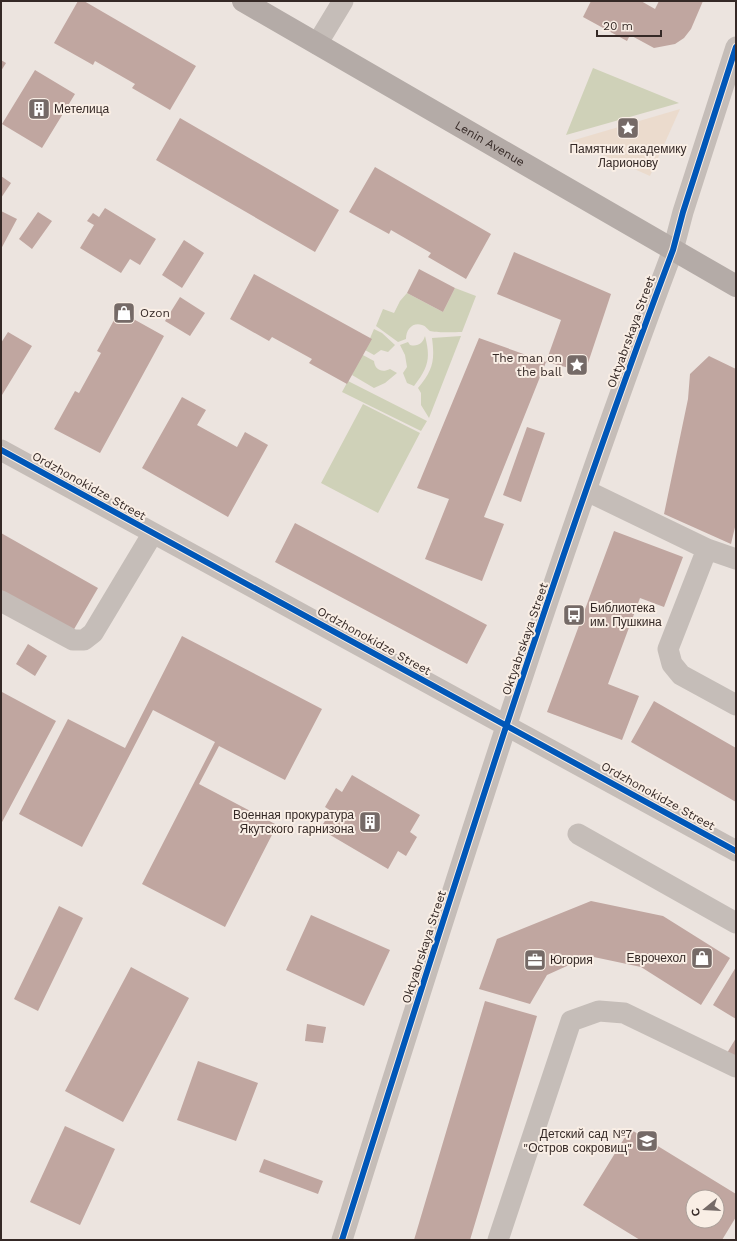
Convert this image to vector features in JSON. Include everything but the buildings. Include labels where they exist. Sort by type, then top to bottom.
[{"type":"main road","name":"Lenin Avenue","points":[[243,1],[736,286]]},
{"type":"street","points":[[317,44],[343,1]]},
{"type":"street","name":"Oktyabrskaya Street","points":[[342,1240],[491,771],[508,726],[516,696],[587,491],[673,250],[683,212],[736,47]]},
{"type":"street","name":"Ordzhonokidze Street","points":[[1,450],[736,851]]},
{"type":"street","points":[[587,491],[707,549],[736,560]]},
{"type":"street","points":[[1,601],[73,640],[84,640],[93,633],[153,533]]},
{"type":"street","points":[[707,549],[668,649],[672,664],[681,675],[736,705]]},
{"type":"street","points":[[578,834],[736,923]]},
{"type":"street","points":[[498,1240],[571,1021],[599,1012],[624,1013],[736,1067]]},
{"type":"green space","points":[[593,68],[679,103],[566,135]]},
{"type":"green space","points":[[455,288],[476,296],[462,332],[433,332],[419,324],[413,325],[407,332],[406,339],[398,342],[376,326],[383,309],[394,313],[400,301],[407,293],[443,312]]},
{"type":"green space","points":[[374,329],[382,333],[395,345],[388,352],[381,350],[374,355],[365,350]]},
{"type":"green space","points":[[425,336],[428,351],[427,363],[414,386],[407,383],[403,373],[407,367],[405,355],[400,345],[408,342],[410,345],[418,345],[423,341]]},
{"type":"green space","points":[[461,336],[429,418],[421,405],[421,393],[418,388],[427,376],[432,365],[432,338]]},
{"type":"green space","points":[[361,354],[374,361],[377,369],[384,371],[390,369],[397,373],[385,383],[374,388],[352,375]]},
{"type":"green space","points":[[348,381],[427,421],[421,431],[342,392]]},
{"type":"green space","points":[[363,404],[420,433],[378,513],[321,483]]},
{"type":"shaded area","points":[[680,109],[650,176],[571,141]]},
{"type":"cycle path","points":[[342,1240],[460,867],[584,496],[673,250],[683,212],[736,47]]},
{"type":"cycle path","points":[[1,450],[736,851]]},
{"type":"place","name":"Метелица","points":[[39,109]]},
{"type":"place","name":"Памятник академику Ларионову","points":[[628,128]]},
{"type":"place","name":"Ozon","points":[[124,313]]},
{"type":"place","name":"The man on the ball","points":[[577,365]]},
{"type":"place","name":"Библиотека им. Пушкина","points":[[574,615]]},
{"type":"place","name":"Военная прокуратура Якутского гарнизона","points":[[370,822]]},
{"type":"place","name":"Еврочехол","points":[[702,958]]},
{"type":"place","name":"Югория","points":[[535,960]]},
{"type":"place","name":"Детский сад №7 \"Остров сокровищ\"","points":[[647,1141]]}]
